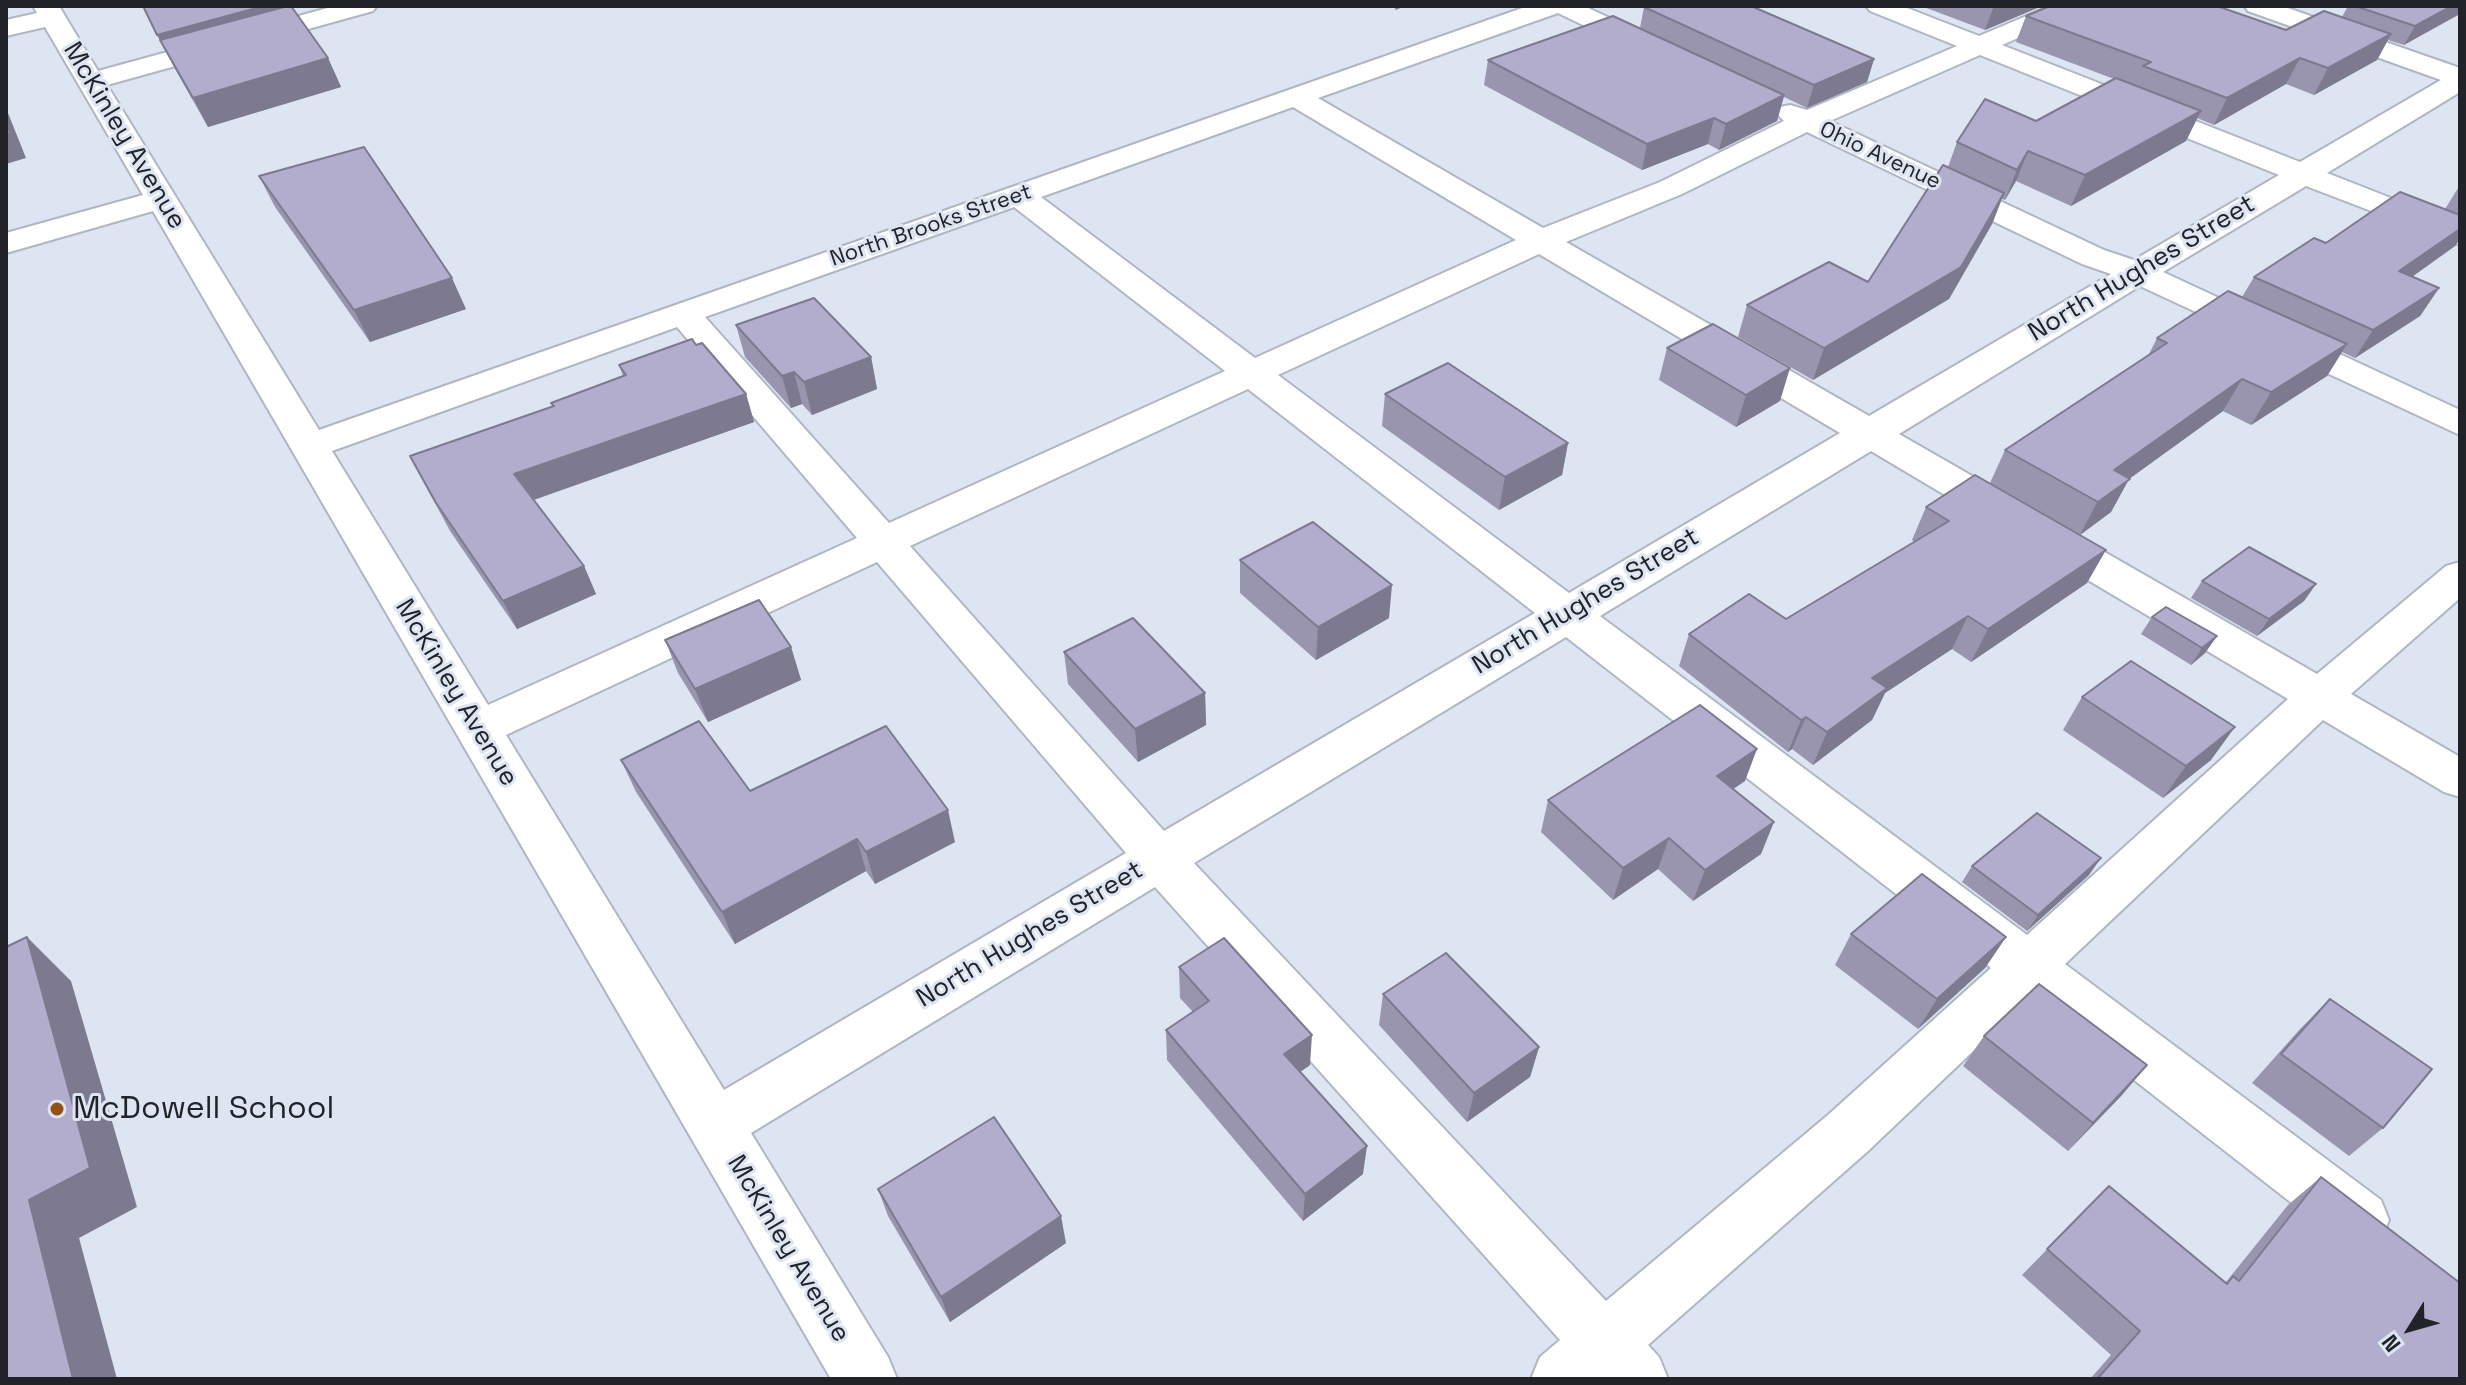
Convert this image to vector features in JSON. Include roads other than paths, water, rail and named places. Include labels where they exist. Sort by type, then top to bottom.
[{"type":"street","points":[[91,81],[364,6]]},
{"type":"street","name":"North Brooks Street","points":[[309,446],[1552,6]]},
{"type":"street","points":[[1564,6],[1678,60]]},
{"type":"street","points":[[1879,6],[2460,236]]},
{"type":"street","points":[[477,729],[1542,240],[1671,188],[1807,121],[2071,6]]},
{"type":"street","points":[[2257,6],[2460,79]]},
{"type":"street","points":[[6,28],[49,12]]},
{"type":"street","name":"McKinley Avenue","points":[[49,12],[866,1379]]},
{"type":"street","name":"North Hughes Street","points":[[713,1126],[2460,79]]},
{"type":"street","points":[[1295,97],[2460,779]]},
{"type":"street","name":"Ohio Avenue","points":[[1764,101],[2093,257],[2136,272],[2460,424]]},
{"type":"street","points":[[1018,195],[2397,1249]]},
{"type":"street","points":[[6,243],[163,199]]},
{"type":"street","points":[[683,313],[1159,858],[1637,1379]]},
{"type":"street","points":[[1562,1379],[1848,1133],[2320,696],[2460,576]]},
{"type":"place","name":"McDowell School","points":[[57,1109]]}]
